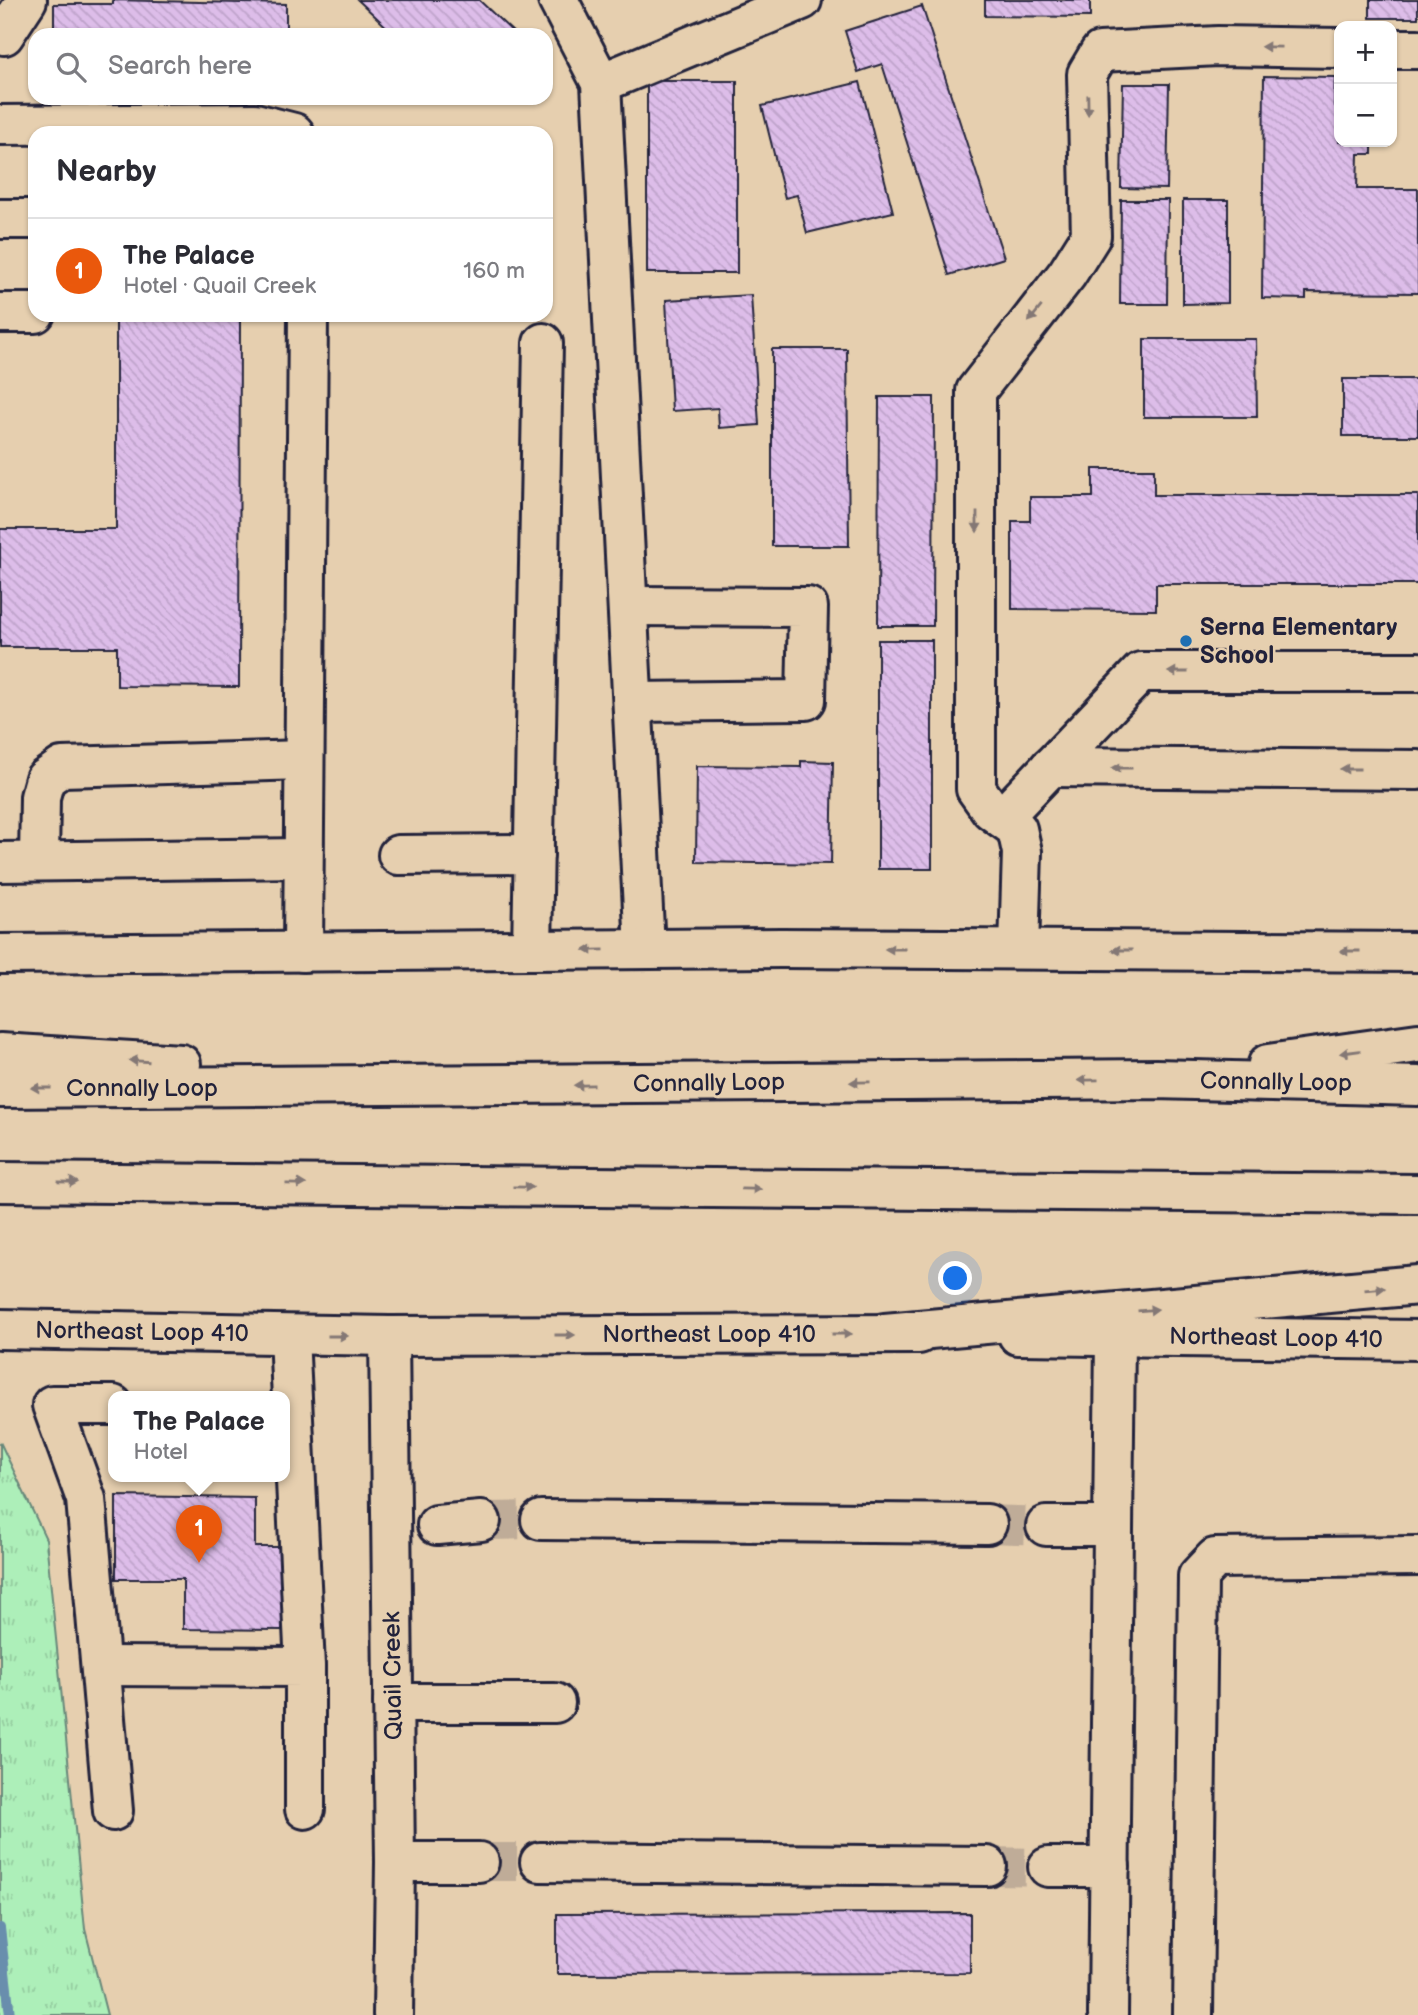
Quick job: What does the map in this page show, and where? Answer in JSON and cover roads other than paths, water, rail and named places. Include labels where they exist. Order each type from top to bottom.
[{"type":"main road","points":[[0,34],[5,35],[27,0]]},
{"type":"main road","points":[[558,0],[601,83],[645,949]]},
{"type":"main road","points":[[601,83],[802,0]]},
{"type":"main road","points":[[1020,949],[1022,852],[1017,829],[990,810],[976,789],[976,391],[1067,274],[1091,236],[1087,74],[1100,52],[1219,46],[1334,48]]},
{"type":"main road","points":[[1397,49],[1418,49]]},
{"type":"main road","points":[[0,125],[255,123],[267,126]]},
{"type":"main road","points":[[0,219],[28,219]]},
{"type":"main road","points":[[0,313],[28,313]]},
{"type":"main road","points":[[303,952],[308,322]]},
{"type":"main road","points":[[532,950],[543,343]]},
{"type":"main road","points":[[629,606],[808,607],[806,700],[633,702]]},
{"type":"main road","points":[[1002,818],[1141,672],[1418,673]]},
{"type":"main road","points":[[39,861],[40,797],[45,779],[62,768],[304,760]]},
{"type":"main road","points":[[1050,768],[1418,770]]},
{"type":"main road","points":[[398,855],[534,854]]},
{"type":"main road","points":[[0,862],[303,858]]},
{"type":"main road","points":[[0,954],[645,949],[1418,952]]},
{"type":"main road","points":[[1156,1079],[1418,1043]]},
{"type":"main road","points":[[0,1053],[526,1085]]},
{"type":"main road","name":"Connally Loop","points":[[0,1088],[1156,1079],[1418,1086]]},
{"type":"main road","points":[[0,1182],[1418,1194]]},
{"type":"main road","points":[[885,1334],[1418,1285]]},
{"type":"main road","name":"Northeast Loop 410","points":[[0,1329],[289,1336],[885,1334],[1418,1340]]},
{"type":"main road","points":[[287,1391],[289,1336]]},
{"type":"main road","name":"Quail Creek","points":[[389,1336],[395,1862],[393,2015]]},
{"type":"main road","points":[[1108,2015],[1115,1336]]},
{"type":"main road","points":[[52,1405],[108,1405]]},
{"type":"main road","points":[[52,1405],[108,1422]]},
{"type":"main road","points":[[52,1405],[86,1499],[113,1811]]},
{"type":"main road","points":[[290,1450],[305,1667],[305,1809]]},
{"type":"main road","points":[[541,1520],[987,1524]]},
{"type":"main road","points":[[437,1525],[481,1521]]},
{"type":"main road","points":[[1046,1526],[1113,1526]]},
{"type":"main road","points":[[1193,2015],[1198,1576],[1215,1558],[1418,1556]]},
{"type":"main road","points":[[100,1666],[305,1667]]},
{"type":"main road","points":[[393,1703],[555,1703]]},
{"type":"main road","points":[[395,1862],[479,1862]]},
{"type":"main road","points":[[540,1862],[987,1866]]},
{"type":"main road","points":[[1048,1867],[1110,1867]]},
{"type":"waterway","name":"Quail Creek","points":[[0,1928],[10,2015]]},
{"type":"tunnel","points":[[481,1521],[541,1520]]},
{"type":"tunnel","points":[[987,1524],[1046,1526]]},
{"type":"tunnel","points":[[479,1862],[540,1862]]},
{"type":"tunnel","points":[[987,1866],[1048,1867]]},
{"type":"place","name":"Serna Elementary School","points":[[1186,641]]},
{"type":"place","name":"The Palace","points":[[199,1563]]}]
